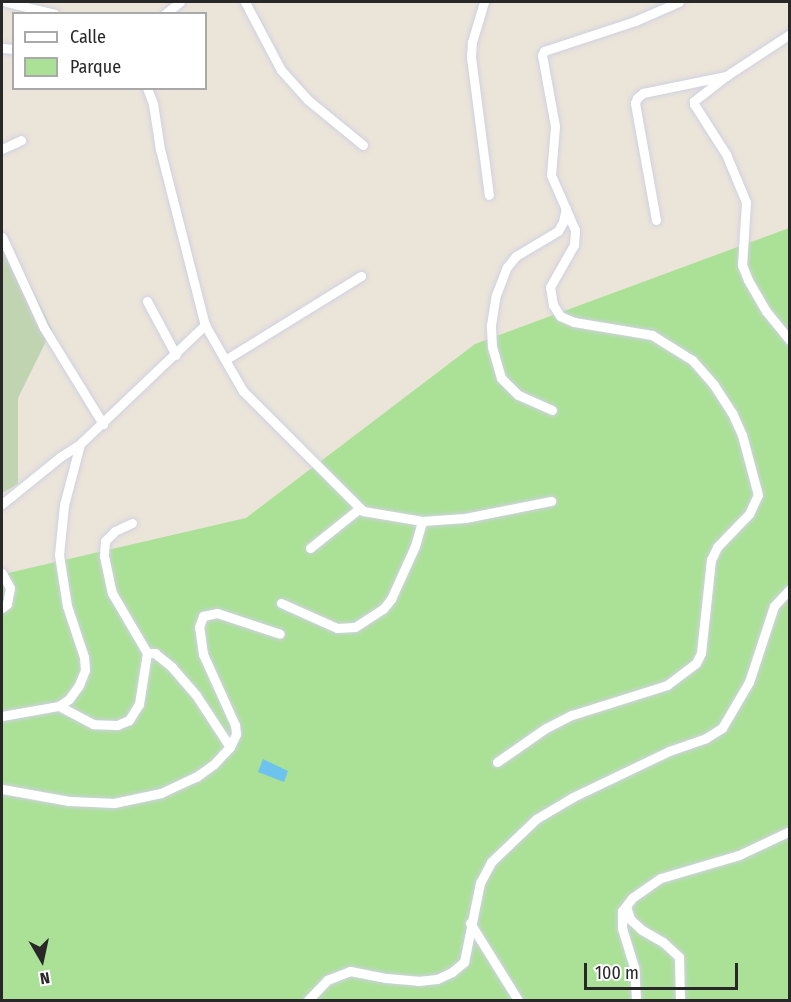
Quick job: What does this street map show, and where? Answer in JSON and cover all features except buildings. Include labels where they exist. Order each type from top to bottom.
[{"type":"street","points":[[6,2],[47,12]]},
{"type":"street","points":[[168,12],[180,2]]},
{"type":"street","points":[[245,2],[281,70],[308,100],[363,146]]},
{"type":"street","points":[[484,2],[472,42],[471,57],[489,195]]},
{"type":"street","points":[[497,762],[555,724],[572,716],[668,685],[696,663],[700,652],[711,560],[717,548],[749,514],[758,495],[742,435],[732,413],[714,385],[692,360],[652,335],[574,322],[560,316],[553,305],[550,287],[574,245],[575,230],[567,206],[551,175],[555,126],[542,55],[544,51],[635,21],[679,2]]},
{"type":"street","points":[[789,34],[726,75],[694,101],[695,108],[726,154],[746,202],[742,265],[766,310],[789,341]]},
{"type":"street","points":[[656,220],[635,103],[637,98],[643,93],[726,75]]},
{"type":"street","points":[[148,90],[153,104],[160,149],[205,325],[243,391],[360,508],[393,518],[422,521],[465,518],[551,501]]},
{"type":"street","points":[[2,149],[21,140]]},
{"type":"street","points":[[552,410],[518,395],[501,378],[492,347],[491,325],[496,295],[507,267],[516,256],[558,231],[567,206]]},
{"type":"street","points":[[2,237],[44,328],[103,424]]},
{"type":"street","points":[[225,360],[361,276]]},
{"type":"street","points":[[147,301],[176,355]]},
{"type":"street","points":[[2,504],[103,424],[205,325]]},
{"type":"street","points":[[2,716],[59,706],[69,699],[80,686],[85,670],[84,657],[67,606],[59,555],[64,505],[80,444]]},
{"type":"street","points":[[310,548],[360,508]]},
{"type":"street","points":[[281,603],[337,628],[355,627],[383,609],[391,599],[415,546],[422,521]]},
{"type":"street","points":[[59,706],[93,724],[117,725],[129,720],[139,704],[147,653],[112,593],[104,556],[105,541],[115,531],[132,523]]},
{"type":"street","points":[[2,573],[10,588],[7,604],[2,608]]},
{"type":"street","points":[[308,1000],[327,980],[350,971],[418,981],[437,979],[452,972],[464,962],[470,923],[480,883],[491,861],[536,819],[573,796],[669,751],[706,738],[722,728],[749,682],[774,606],[789,589]]},
{"type":"street","points":[[2,789],[69,801],[114,803],[161,793],[196,777],[230,747],[236,734],[235,725],[220,686],[203,654],[199,627],[203,616],[217,613],[280,634]]},
{"type":"street","points":[[147,653],[162,657],[172,668],[219,726],[230,747]]},
{"type":"street","points":[[636,1000],[634,967],[622,928],[622,911],[632,898],[661,878],[739,855],[789,831]]},
{"type":"street","points":[[626,906],[630,919],[642,930],[663,942],[679,957],[680,1000]]},
{"type":"street","points":[[470,923],[518,1000]]},
{"type":"green space","points":[[789,228],[789,1000],[2,1000],[2,588],[8,573],[246,518],[475,344]]},
{"type":"green space","points":[[2,229],[52,329],[18,398],[18,484],[2,493]]},
{"type":"water","points":[[263,759],[288,771],[284,782],[258,772]]}]
